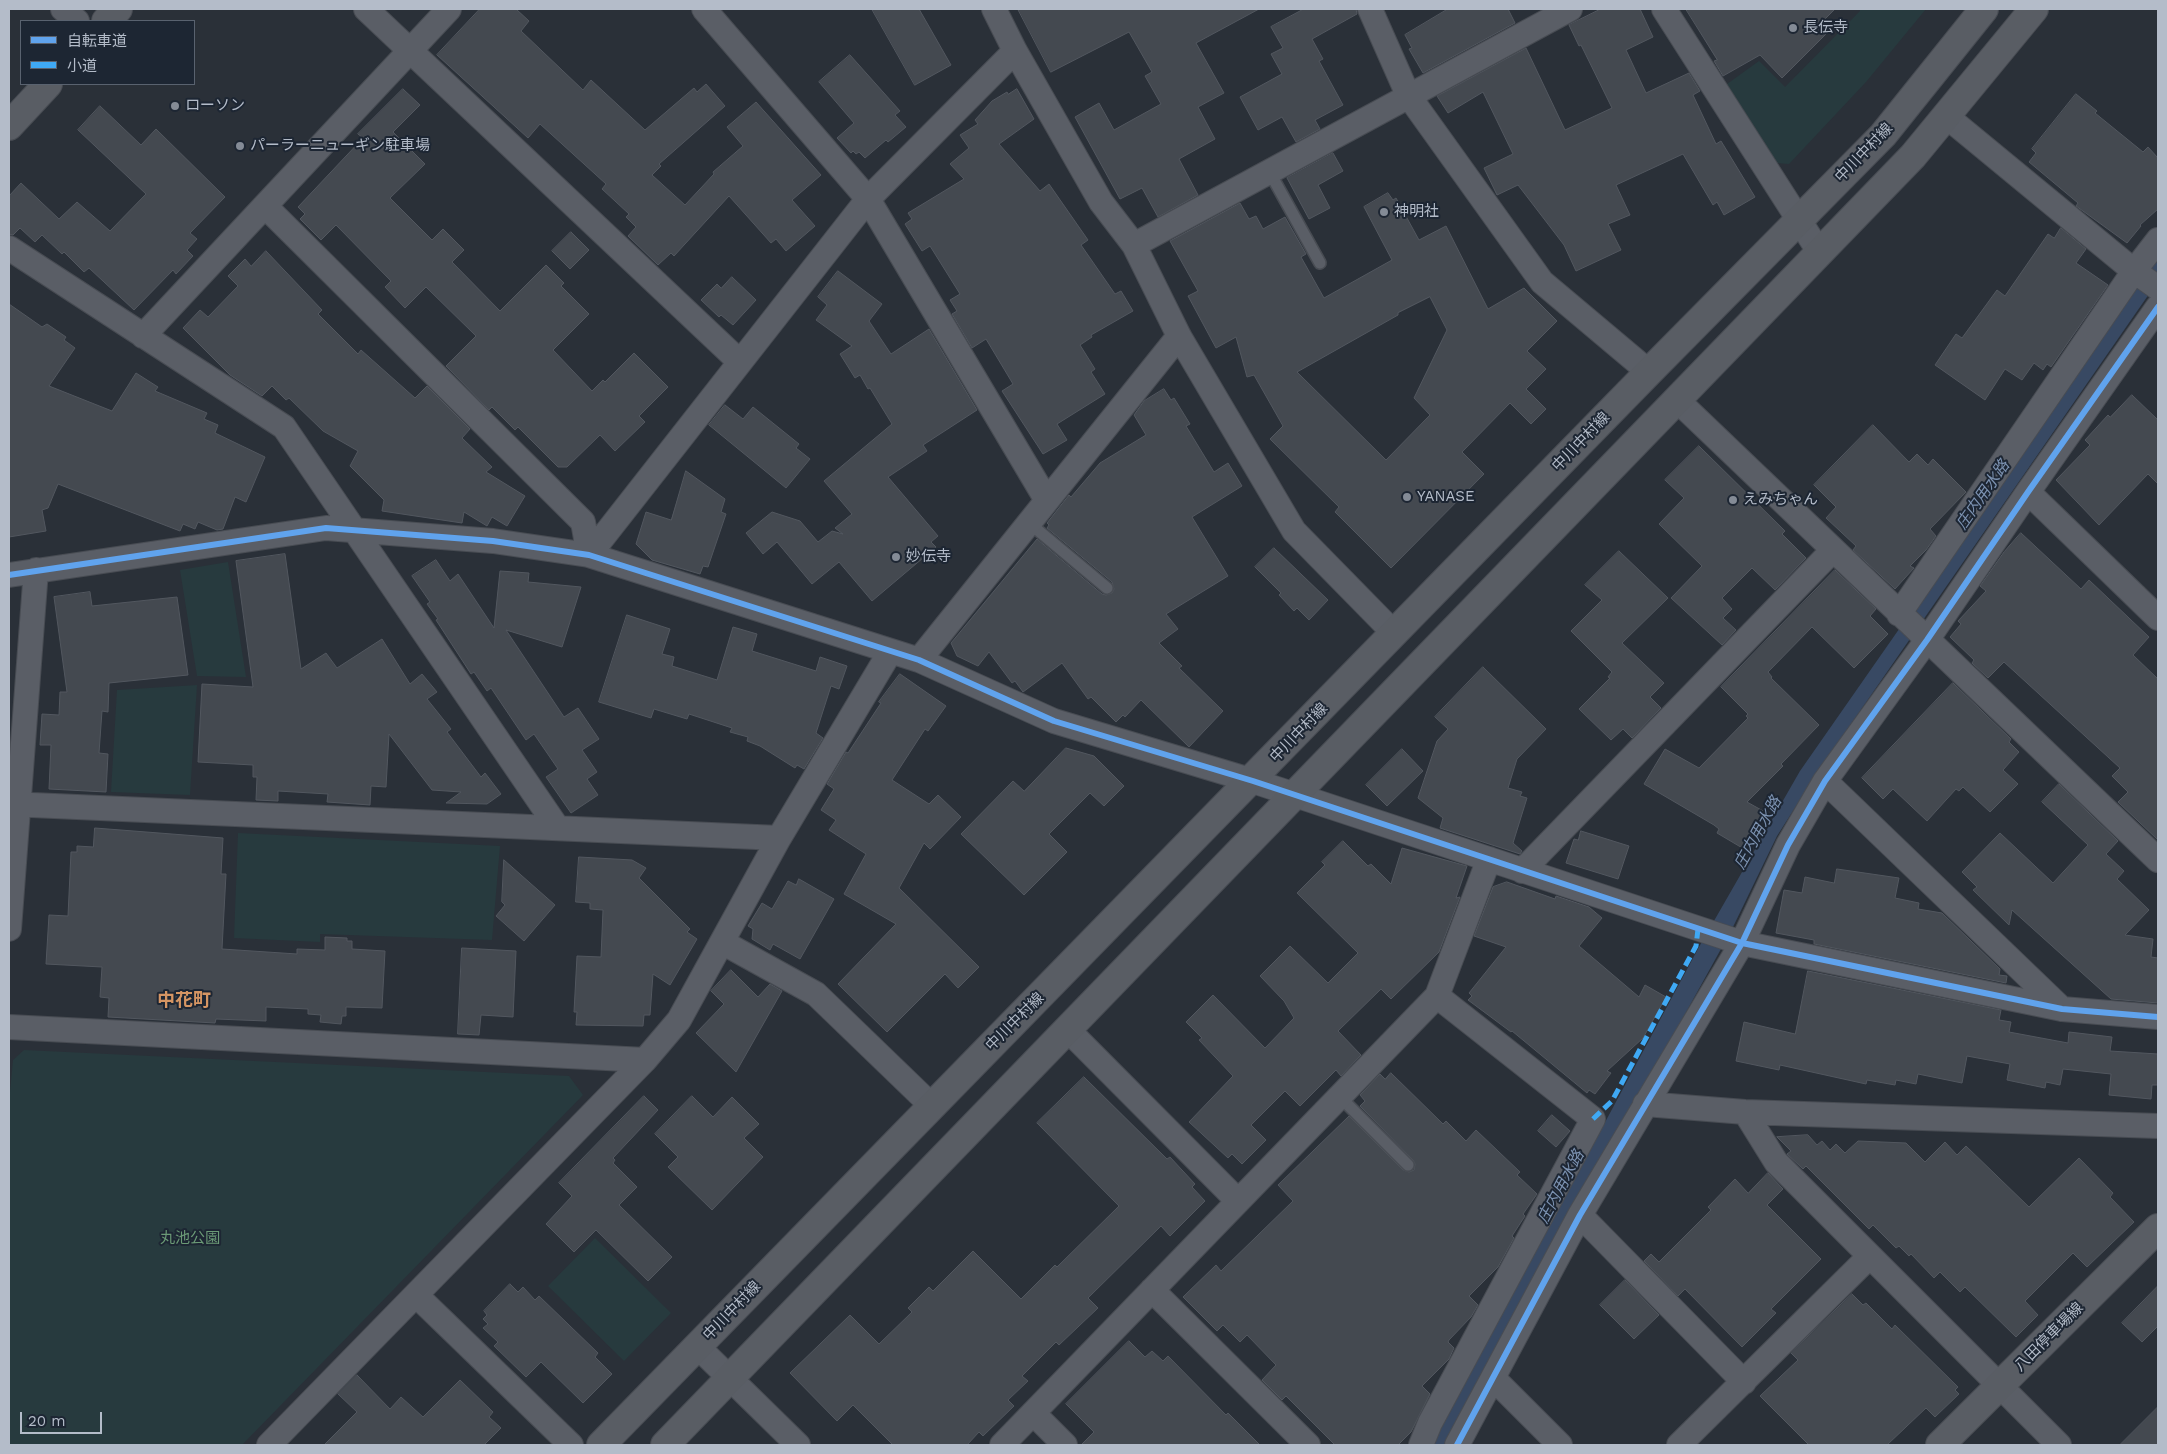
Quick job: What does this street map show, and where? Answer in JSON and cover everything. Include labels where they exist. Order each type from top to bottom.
[{"type":"main road","points":[[107,20],[118,9]]},
{"type":"main road","name":"中川中村線","points":[[601,1445],[1883,135],[1984,9]]},
{"type":"main road","points":[[665,1445],[1678,401],[1913,156],[2034,9]]},
{"type":"main road","points":[[9,126],[47,85]]},
{"type":"main road","name":"八田停車場線","points":[[1940,1445],[2158,1228]]},
{"type":"street","points":[[63,9],[76,20]]},
{"type":"street","points":[[366,9],[740,362]]},
{"type":"street","points":[[143,336],[448,9]]},
{"type":"street","points":[[704,9],[868,199],[1046,499]]},
{"type":"street","points":[[994,9],[1015,51],[1101,202],[1134,245],[1178,336],[1294,531],[1396,634]]},
{"type":"street","points":[[1370,9],[1408,95],[1542,282],[1649,372]]},
{"type":"street","points":[[1134,245],[1570,9]]},
{"type":"street","points":[[1664,9],[1820,253]]},
{"type":"street","points":[[589,555],[868,199],[1015,51]]},
{"type":"street","points":[[1946,116],[2145,279]]},
{"type":"street","points":[[265,206],[582,522],[589,555]]},
{"type":"street","points":[[1457,1445],[1580,1215],[1645,1104],[1912,626],[2145,279],[2158,240]]},
{"type":"street","points":[[9,248],[284,427],[557,827]]},
{"type":"street","points":[[1912,626],[2028,492],[2158,308]]},
{"type":"street","points":[[918,660],[1178,336]]},
{"type":"street","points":[[1678,401],[2158,860]]},
{"type":"street","points":[[2028,492],[2158,618]]},
{"type":"street","points":[[9,575],[326,528],[493,541],[589,555],[918,660],[1054,721],[1295,794],[1736,941],[2062,1009],[2158,1017]]},
{"type":"street","points":[[1522,870],[1833,550]]},
{"type":"street","points":[[9,929],[14,804],[36,570]]},
{"type":"street","points":[[269,1445],[645,1060],[679,1020],[779,838],[890,652]]},
{"type":"street","points":[[1825,781],[2062,1009]]},
{"type":"street","points":[[14,804],[779,838]]},
{"type":"street","points":[[1002,1445],[1437,996],[1489,860]]},
{"type":"street","points":[[722,942],[816,994],[932,1106]]},
{"type":"street","points":[[1421,1445],[1430,1423],[1593,1119],[1437,996]]},
{"type":"street","points":[[9,1027],[645,1060]]},
{"type":"street","points":[[1068,1030],[1238,1201]]},
{"type":"street","points":[[1645,1104],[1745,1112],[2158,1126]]},
{"type":"street","points":[[1745,1112],[1776,1162],[2059,1445]]},
{"type":"street","points":[[1580,1215],[1744,1382]]},
{"type":"street","points":[[1679,1445],[1870,1256]]},
{"type":"street","points":[[1152,1290],[1308,1445]]},
{"type":"street","points":[[416,1295],[571,1445]]},
{"type":"street","points":[[698,1347],[798,1445]]},
{"type":"street","points":[[1494,1378],[1560,1445]]},
{"type":"street","points":[[1033,1413],[1065,1445]]},
{"type":"lane","points":[[1269,171],[1320,263]]},
{"type":"lane","points":[[1028,522],[1107,588]]},
{"type":"lane","points":[[1340,1097],[1408,1165]]},
{"type":"green space","points":[[1860,9],[1926,9],[1866,82],[1789,164],[1777,163],[1727,84],[1759,61],[1785,87]]},
{"type":"green space","points":[[228,562],[246,677],[197,676],[180,570]]},
{"type":"green space","points":[[197,685],[190,795],[111,792],[117,690]]},
{"type":"green space","points":[[238,833],[500,846],[492,940],[320,934],[320,942],[234,938]]},
{"type":"green space","name":"丸池公園","points":[[24,1050],[569,1076],[583,1095],[242,1445],[9,1445],[9,1102],[13,1060]]},
{"type":"green space","points":[[595,1238],[671,1313],[624,1361],[548,1286]]},
{"type":"water","points":[[2158,258],[2158,281],[1817,773],[1777,836],[1732,929],[1447,1445],[1432,1445],[1699,947],[1800,771]]},
{"type":"building","points":[[480,9],[516,9],[529,21],[521,31],[583,90],[591,80],[645,130],[694,88],[697,92],[706,84],[725,106],[659,164],[661,166],[652,175],[685,205],[714,174],[713,172],[743,146],[727,127],[756,102],[821,175],[792,200],[815,226],[786,251],[776,239],[771,243],[729,196],[674,256],[671,253],[658,265],[628,236],[636,227],[626,217],[629,214],[602,189],[606,184],[540,124],[528,138],[437,55]]},
{"type":"building","points":[[872,9],[919,9],[951,65],[915,85]]},
{"type":"building","points":[[1018,9],[1259,9],[1196,43],[1224,93],[1198,107],[1215,139],[1179,159],[1198,195],[1158,217],[1142,188],[1120,199],[1075,117],[1099,103],[1114,130],[1161,104],[1145,76],[1152,72],[1129,32],[1051,72]]},
{"type":"building","points":[[1304,9],[1356,9],[1357,14],[1312,39],[1323,59],[1319,61],[1343,105],[1315,120],[1320,129],[1296,142],[1282,117],[1258,130],[1240,97],[1282,74],[1271,54],[1283,48],[1271,27]]},
{"type":"building","points":[[1448,9],[1508,9],[1515,23],[1423,73],[1409,49],[1412,48],[1405,35]]},
{"type":"building","points":[[1601,9],[1640,9],[1653,37],[1626,50],[1646,93],[1689,73],[1700,91],[1693,95],[1716,144],[1721,141],[1755,197],[1724,215],[1717,202],[1713,205],[1683,154],[1616,185],[1630,215],[1608,224],[1621,250],[1576,271],[1564,245],[1518,185],[1497,195],[1484,168],[1513,154],[1483,92],[1448,113],[1437,96],[1526,48],[1565,130],[1612,108],[1569,25]]},
{"type":"building","points":[[1686,9],[1835,9],[1824,20],[1832,28],[1782,78],[1760,55],[1723,76],[1714,61],[1717,60]]},
{"type":"building","points":[[850,55],[900,111],[895,115],[906,127],[888,142],[886,140],[865,158],[859,152],[856,154],[853,151],[851,153],[837,138],[854,123],[819,82]]},
{"type":"building","points":[[403,89],[420,105],[393,132],[425,164],[390,198],[432,240],[443,229],[464,250],[452,262],[500,311],[546,265],[564,283],[561,286],[589,314],[553,350],[592,391],[603,380],[605,382],[634,353],[668,387],[639,416],[645,422],[615,451],[600,435],[567,467],[558,467],[518,427],[515,430],[492,407],[489,410],[446,366],[476,336],[426,287],[405,308],[385,287],[391,281],[336,225],[321,240],[300,219],[305,214],[298,207],[363,138],[358,134]]},
{"type":"building","points":[[1017,89],[1034,119],[999,144],[1040,191],[1049,184],[1088,240],[1081,245],[1115,294],[1121,291],[1133,311],[1091,335],[1092,337],[1080,345],[1095,369],[1091,372],[1105,394],[1057,424],[1067,440],[1043,454],[1002,391],[1013,384],[986,339],[972,348],[952,314],[957,311],[950,300],[960,294],[930,246],[922,251],[905,224],[912,219],[908,213],[964,179],[950,164],[969,148],[960,135],[978,124],[975,120],[992,101],[1007,92],[1008,94]]},
{"type":"building","points":[[2076,94],[2097,111],[2095,113],[2143,152],[2148,147],[2158,158],[2158,209],[2140,225],[2127,243],[2076,206],[2078,203],[2029,162],[2036,153],[2032,149]]},
{"type":"building","points":[[100,106],[141,145],[156,129],[225,197],[190,233],[197,239],[187,250],[193,256],[176,274],[173,270],[134,310],[89,268],[84,272],[64,252],[62,254],[42,235],[35,242],[20,228],[13,235],[9,234],[9,196],[21,183],[59,219],[77,202],[110,231],[146,194],[78,130]]},
{"type":"building","points":[[1333,153],[1343,171],[1318,185],[1330,208],[1309,219],[1287,178]]},
{"type":"building","points":[[1388,193],[1393,200],[1396,198],[1419,240],[1446,226],[1488,309],[1524,288],[1557,321],[1527,351],[1546,369],[1526,389],[1546,409],[1531,424],[1510,403],[1462,452],[1484,474],[1391,568],[1335,512],[1339,507],[1270,439],[1283,426],[1254,375],[1247,377],[1236,337],[1216,348],[1188,296],[1198,291],[1170,241],[1240,203],[1249,219],[1256,216],[1263,229],[1285,217],[1306,254],[1301,257],[1324,298],[1392,260],[1364,207]],"holes":[[[1430,297],[1447,330],[1414,398],[1430,415],[1386,460],[1297,372],[1398,315],[1398,313]]]},
{"type":"building","points":[[2061,228],[2086,249],[2076,263],[2108,285],[2051,367],[2047,364],[2043,370],[2034,363],[2022,380],[2005,369],[1985,400],[1935,365],[1956,334],[1962,338],[1997,290],[2005,296],[2048,234],[2054,238]]},
{"type":"building","points":[[571,232],[589,250],[570,269],[552,251]]},
{"type":"building","points":[[266,251],[322,310],[318,314],[358,354],[361,350],[415,398],[427,386],[470,429],[462,438],[492,467],[486,472],[525,496],[507,526],[492,517],[487,526],[464,512],[462,523],[382,511],[384,500],[350,466],[358,451],[323,431],[289,398],[286,400],[272,386],[262,396],[230,375],[183,328],[200,310],[208,317],[238,286],[228,276],[245,259],[251,266]]},
{"type":"building","points":[[838,271],[882,304],[869,321],[891,354],[929,329],[977,410],[923,445],[927,451],[888,477],[938,536],[931,542],[936,547],[872,601],[839,562],[812,584],[777,542],[763,554],[746,533],[772,512],[800,521],[818,542],[832,531],[843,534],[835,528],[852,514],[824,481],[892,424],[870,388],[868,389],[860,375],[855,378],[840,354],[852,346],[816,320],[827,305],[818,297]]},
{"type":"building","points":[[732,277],[756,300],[733,325],[721,315],[719,317],[701,300],[717,284],[721,288]]},
{"type":"building","points":[[9,304],[42,327],[47,324],[66,337],[64,340],[75,348],[49,386],[112,411],[136,373],[158,387],[155,391],[207,413],[204,419],[218,425],[215,433],[265,457],[246,502],[235,497],[223,529],[217,530],[198,522],[195,529],[183,524],[180,531],[58,484],[48,508],[42,510],[46,531],[9,537]]},
{"type":"building","points":[[1164,389],[1171,400],[1174,398],[1190,424],[1186,426],[1214,472],[1228,463],[1242,486],[1192,517],[1228,576],[1166,614],[1178,629],[1159,643],[1182,666],[1179,668],[1223,711],[1189,747],[1141,700],[1125,717],[1123,715],[1116,722],[1091,697],[1088,699],[1062,663],[1023,692],[1015,681],[1012,683],[989,652],[978,666],[957,656],[951,643],[1037,539],[1102,594],[1112,593],[1114,589],[1112,582],[1047,528],[1049,525],[1047,523],[1069,495],[1071,497],[1100,463],[1146,435],[1134,415],[1144,401]]},
{"type":"building","points":[[2132,395],[2158,420],[2158,484],[2148,474],[2099,525],[2056,480],[2090,445],[2085,440],[2108,415],[2110,417]]},
{"type":"building","points":[[725,405],[743,419],[753,407],[799,444],[796,448],[810,459],[786,488],[709,425]]},
{"type":"building","points":[[1873,425],[1909,462],[1917,454],[1928,465],[1933,459],[1966,492],[1930,529],[1936,536],[1926,550],[1910,566],[1914,568],[1895,589],[1853,550],[1856,546],[1826,518],[1836,507],[1814,485]]},
{"type":"building","points":[[1699,446],[1785,531],[1782,534],[1806,558],[1775,590],[1752,568],[1722,598],[1732,609],[1723,618],[1736,630],[1722,645],[1671,598],[1702,566],[1659,524],[1684,498],[1665,480]]},
{"type":"building","points":[[686,471],[725,499],[721,512],[726,514],[708,567],[703,566],[700,574],[652,560],[636,544],[646,512],[671,520]]},
{"type":"building","points":[[2021,533],[2081,589],[2089,580],[2149,637],[2133,655],[2158,679],[2158,840],[2118,802],[2128,792],[2112,776],[2120,768],[2004,662],[1988,678],[1972,663],[1974,660],[1950,637],[1961,624],[1958,621],[1986,591],[1980,586],[2004,552]]},
{"type":"building","points":[[1274,548],[1328,600],[1309,620],[1297,608],[1294,611],[1279,595],[1281,593],[1255,567]]},
{"type":"building","points":[[1619,551],[1668,598],[1622,643],[1664,683],[1650,697],[1661,708],[1632,738],[1623,729],[1611,740],[1579,709],[1610,678],[1608,677],[1612,672],[1571,631],[1602,600],[1585,585]]},
{"type":"building","points":[[285,554],[301,669],[326,653],[337,668],[382,639],[410,684],[422,674],[437,692],[427,699],[451,729],[447,732],[481,777],[485,773],[501,794],[487,804],[446,803],[461,792],[432,790],[389,734],[386,787],[371,786],[370,805],[327,802],[328,794],[278,791],[278,801],[256,800],[257,777],[253,777],[253,765],[198,762],[202,684],[253,687],[236,561]]},
{"type":"building","points":[[436,560],[450,581],[458,574],[494,628],[500,571],[529,573],[528,582],[581,587],[562,647],[506,630],[564,717],[578,708],[599,739],[582,750],[597,772],[587,779],[598,795],[571,813],[546,777],[558,769],[534,734],[526,740],[491,688],[487,691],[474,672],[471,674],[436,620],[438,619],[427,604],[430,602],[412,576]]},
{"type":"building","points":[[1835,570],[1876,609],[1870,616],[1888,634],[1854,668],[1812,627],[1768,672],[1771,678],[1819,725],[1781,764],[1783,766],[1747,802],[1765,812],[1744,849],[1717,833],[1719,829],[1714,825],[1644,784],[1665,749],[1699,768],[1748,718],[1746,716],[1748,714],[1721,687]]},
{"type":"building","points":[[90,592],[92,606],[177,597],[188,675],[109,683],[108,712],[102,711],[99,753],[108,754],[106,792],[49,789],[51,745],[40,745],[42,714],[59,715],[60,692],[67,692],[54,597]]},
{"type":"building","points":[[627,615],[670,629],[662,654],[674,657],[672,666],[717,680],[733,627],[757,634],[752,651],[816,671],[820,657],[847,666],[839,689],[831,686],[816,733],[823,738],[804,769],[797,765],[795,768],[760,746],[747,741],[748,737],[730,732],[732,728],[689,714],[687,719],[654,709],[651,718],[599,702]]},
{"type":"building","points":[[1483,667],[1546,729],[1517,759],[1508,788],[1522,792],[1520,796],[1527,798],[1513,843],[1522,851],[1520,854],[1440,828],[1443,818],[1418,798],[1437,741],[1448,729],[1435,717]]},
{"type":"building","points":[[900,674],[946,706],[928,731],[925,729],[892,780],[929,804],[938,795],[961,817],[930,849],[924,843],[899,888],[979,967],[958,988],[945,974],[887,1032],[838,984],[896,924],[844,894],[866,854],[829,830],[836,820],[821,810],[834,789],[827,784],[846,752],[848,753],[881,703],[879,702]]},
{"type":"building","points":[[1953,683],[2011,739],[2009,742],[2019,752],[2003,770],[2018,784],[1990,812],[1963,787],[1959,791],[1956,789],[1927,821],[1893,789],[1883,799],[1862,778]]},
{"type":"building","points":[[1066,748],[1094,756],[1124,786],[1104,806],[1090,793],[1049,834],[1067,852],[1024,895],[961,834],[1013,781],[1024,791]]},
{"type":"building","points":[[1402,749],[1423,771],[1387,806],[1366,785]]},
{"type":"building","points":[[2059,784],[2118,841],[2106,854],[2124,871],[2117,879],[2149,910],[2125,935],[2153,939],[2151,957],[2158,958],[2158,1003],[2111,999],[2012,910],[2009,925],[1973,890],[1977,887],[1962,872],[2000,833],[2053,883],[2088,845],[2042,802]]},
{"type":"building","points":[[95,828],[223,838],[221,874],[226,874],[222,949],[297,954],[297,949],[325,950],[325,937],[347,938],[347,941],[352,941],[352,949],[385,951],[382,1008],[346,1007],[346,1016],[342,1016],[341,1024],[320,1022],[321,1015],[308,1014],[308,1009],[266,1007],[266,1021],[216,1019],[215,1023],[108,1017],[109,998],[100,997],[102,967],[46,964],[49,915],[68,916],[71,852],[77,852],[77,846],[93,847]]},
{"type":"building","points":[[1581,831],[1629,846],[1618,879],[1566,863],[1574,839],[1578,840]]},
{"type":"building","points":[[1343,841],[1368,866],[1371,864],[1391,884],[1402,848],[1467,866],[1456,898],[1460,897],[1439,952],[1391,999],[1381,989],[1338,1031],[1361,1055],[1341,1076],[1336,1070],[1300,1106],[1285,1091],[1251,1125],[1266,1140],[1242,1164],[1232,1154],[1228,1158],[1189,1122],[1233,1076],[1199,1040],[1202,1038],[1186,1022],[1213,995],[1265,1048],[1294,1018],[1284,1001],[1260,976],[1290,946],[1328,983],[1358,953],[1297,893],[1325,865],[1322,862]]},
{"type":"building","points":[[579,857],[632,860],[646,868],[639,878],[690,929],[687,932],[697,939],[670,985],[653,974],[650,1015],[644,1015],[643,1026],[576,1025],[577,1012],[574,1012],[577,956],[601,957],[603,910],[590,909],[590,903],[576,902]]},
{"type":"building","points":[[504,860],[555,905],[524,941],[496,916],[505,905],[502,902]]},
{"type":"building","points":[[1837,869],[1899,878],[1895,898],[1919,903],[1918,909],[1942,913],[2000,969],[1999,975],[2007,976],[2006,983],[1814,944],[1814,940],[1776,933],[1784,890],[1802,893],[1805,877],[1834,883]]},
{"type":"building","points":[[799,879],[834,899],[800,959],[773,944],[770,950],[752,939],[753,929],[748,926],[762,903],[772,909],[788,881],[796,885]]},
{"type":"building","points":[[1507,882],[1555,899],[1556,896],[1589,907],[1602,918],[1579,946],[1639,997],[1645,985],[1666,997],[1643,1038],[1607,1071],[1611,1073],[1595,1094],[1589,1090],[1587,1093],[1512,1031],[1468,1000],[1472,996],[1469,993],[1506,947],[1474,936],[1493,887]]},
{"type":"building","points":[[462,948],[516,951],[513,1017],[481,1015],[479,1035],[458,1034]]},
{"type":"building","points":[[731,970],[758,997],[770,984],[782,991],[736,1072],[696,1033],[724,1004],[711,991]]},
{"type":"building","points":[[1808,971],[2001,1010],[1999,1020],[2011,1022],[2009,1032],[2068,1043],[2069,1032],[2112,1037],[2110,1051],[2158,1054],[2158,1085],[2152,1085],[2151,1099],[2109,1095],[2111,1074],[2063,1069],[2060,1085],[2046,1082],[2045,1088],[2007,1080],[2010,1064],[1967,1056],[1962,1083],[1918,1074],[1916,1084],[1896,1080],[1895,1085],[1867,1080],[1866,1084],[1780,1065],[1779,1070],[1736,1061],[1744,1022],[1795,1034]]},
{"type":"building","points":[[1391,1073],[1443,1124],[1446,1121],[1466,1141],[1476,1130],[1520,1172],[1517,1175],[1537,1194],[1523,1214],[1525,1216],[1512,1236],[1514,1238],[1498,1267],[1469,1296],[1478,1305],[1471,1317],[1449,1340],[1448,1342],[1454,1348],[1449,1359],[1422,1386],[1430,1394],[1411,1432],[1398,1445],[1335,1445],[1286,1396],[1282,1400],[1262,1380],[1276,1365],[1247,1335],[1240,1342],[1223,1325],[1217,1331],[1183,1297],[1216,1265],[1221,1271],[1293,1201],[1278,1185],[1349,1116],[1403,1170],[1409,1172],[1414,1170],[1415,1164],[1413,1160],[1360,1106],[1365,1101],[1360,1095],[1380,1074],[1385,1079]]},
{"type":"building","points":[[1084,1077],[1167,1159],[1170,1157],[1195,1184],[1192,1187],[1205,1201],[1170,1236],[1161,1226],[1088,1298],[1098,1308],[1059,1345],[1056,1342],[1022,1376],[1028,1381],[1008,1400],[1014,1406],[983,1436],[979,1432],[967,1445],[893,1445],[853,1405],[837,1421],[790,1373],[850,1315],[879,1344],[912,1312],[908,1308],[929,1287],[933,1291],[973,1251],[1021,1299],[1055,1265],[1057,1267],[1119,1206],[1037,1123]]},
{"type":"building","points":[[644,1096],[658,1110],[613,1158],[615,1160],[613,1163],[637,1187],[619,1205],[672,1257],[648,1281],[596,1230],[574,1252],[546,1224],[572,1196],[559,1183]]},
{"type":"building","points":[[692,1096],[713,1117],[732,1097],[759,1124],[744,1138],[763,1157],[712,1210],[668,1167],[678,1157],[655,1134]]},
{"type":"building","points":[[1552,1115],[1570,1131],[1556,1147],[1538,1131]]},
{"type":"building","points":[[1808,1135],[1817,1145],[1822,1141],[1830,1150],[1836,1144],[1845,1153],[1858,1141],[1906,1143],[1925,1162],[1945,1142],[1957,1155],[1966,1146],[2029,1207],[2079,1158],[2113,1193],[2110,1197],[2134,1222],[2087,1267],[2073,1253],[2025,1301],[2038,1315],[2016,1337],[1965,1287],[1960,1292],[1940,1272],[1934,1278],[1911,1254],[1909,1256],[1899,1246],[1896,1248],[1873,1225],[1869,1229],[1806,1166],[1803,1169],[1787,1154],[1791,1151],[1777,1137]]},
{"type":"building","points":[[1768,1173],[1783,1189],[1767,1205],[1821,1259],[1771,1309],[1776,1313],[1742,1347],[1685,1289],[1678,1296],[1644,1261],[1651,1254],[1659,1262],[1711,1210],[1708,1207],[1735,1179],[1748,1193]]},
{"type":"building","points":[[1625,1280],[1659,1315],[1634,1339],[1600,1305]]},
{"type":"building","points":[[510,1284],[518,1292],[523,1287],[535,1300],[539,1296],[598,1353],[595,1357],[612,1374],[583,1403],[541,1362],[526,1377],[494,1346],[498,1342],[483,1328],[488,1324],[483,1319],[487,1315],[484,1311]]},
{"type":"building","points":[[2158,1286],[2158,1326],[2142,1342],[2122,1323]]},
{"type":"building","points":[[1852,1294],[1863,1305],[1866,1303],[1892,1329],[1895,1325],[1958,1387],[1955,1390],[1959,1394],[1935,1417],[1926,1408],[1887,1445],[1809,1445],[1760,1396],[1798,1360],[1791,1353]]},
{"type":"building","points":[[1129,1341],[1145,1357],[1152,1351],[1163,1361],[1168,1356],[1226,1415],[1228,1413],[1260,1445],[1081,1445],[1094,1432],[1066,1404]]},
{"type":"building","points":[[357,1375],[390,1409],[401,1397],[423,1417],[460,1380],[493,1412],[489,1417],[501,1428],[484,1445],[324,1445],[357,1412],[338,1394]]},
{"type":"building","points":[[2158,1407],[2158,1445],[2120,1445]]},
{"type":"marked path","points":[[1593,1119],[1612,1101],[1696,946],[1698,929]]},
{"type":"cycle path","points":[[1457,1445],[1580,1215],[1742,943],[1788,845],[1825,781],[1927,640],[2158,307]]},
{"type":"cycle path","points":[[9,575],[326,528],[493,541],[589,555],[919,660],[1054,721],[1253,781],[1742,943],[2062,1009],[2158,1017]]},
{"type":"place","name":"長伝寺","points":[[1793,28]]},
{"type":"place","name":"ローソン","points":[[175,106]]},
{"type":"place","name":"パーラーニューギン駐車場","points":[[240,146]]},
{"type":"place","name":"神明社","points":[[1384,212]]},
{"type":"place","name":"YANASE","points":[[1407,497]]},
{"type":"place","name":"えみちゃん","points":[[1733,500]]},
{"type":"place","name":"妙伝寺","points":[[896,557]]},
{"type":"district","name":"中花町","points":[[184,1001]]},
{"type":"water label","name":"庄内用水路","points":[[1983,495]]},
{"type":"water label","name":"庄内用水路","points":[[1758,833]]},
{"type":"water label","name":"庄内用水路","points":[[1561,1187]]}]
